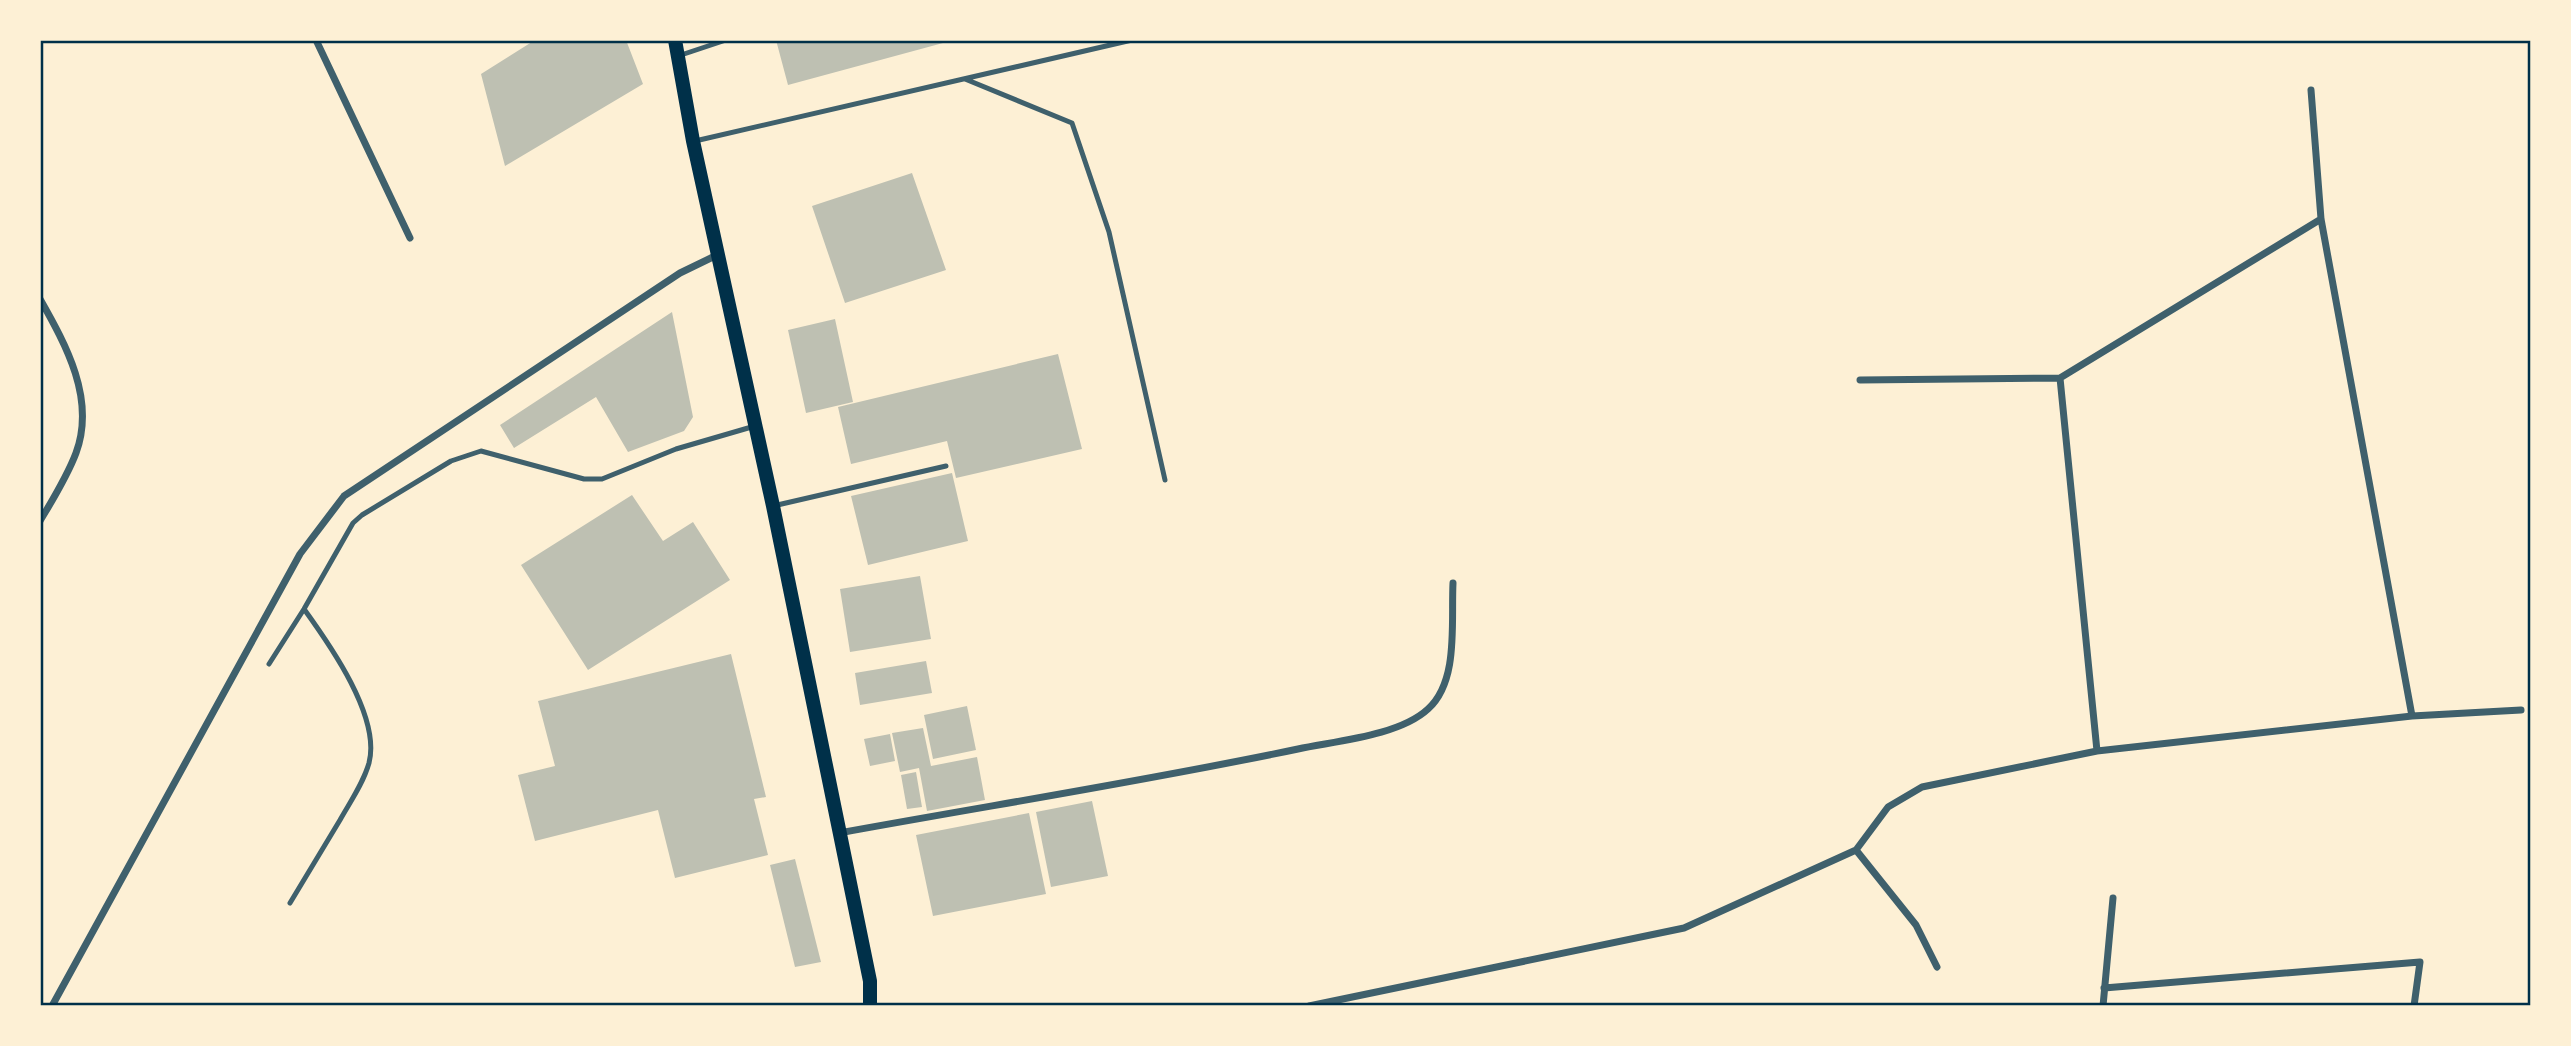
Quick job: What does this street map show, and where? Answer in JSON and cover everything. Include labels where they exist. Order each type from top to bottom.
[{"type":"main road","points":[[675,40],[693,141],[773,506],[870,981],[870,1006]]},
{"type":"street","points":[[316,40],[410,238]]},
{"type":"street","points":[[2311,90],[2321,219],[2413,716]]},
{"type":"street","points":[[1860,380],[2060,378],[2321,219]]},
{"type":"street","points":[[55,1004],[300,554],[344,496],[680,273],[717,255]]},
{"type":"street","points":[[40,299],[67,348],[79,385],[81,427],[76,451],[40,521]]},
{"type":"street","points":[[2060,378],[2097,751]]},
{"type":"street","points":[[838,833],[1244,760],[1371,734],[1408,723],[1427,710],[1441,694],[1449,672],[1453,583]]},
{"type":"street","points":[[1309,1006],[1684,928],[1856,850],[1888,807],[1922,787],[2097,751],[2413,716],[2521,710]]},
{"type":"street","points":[[1856,850],[1916,925],[1937,967]]},
{"type":"street","points":[[2103,1006],[2113,898]]},
{"type":"street","points":[[2104,988],[2420,962],[2414,1006]]},
{"type":"lane","points":[[678,56],[726,40]]},
{"type":"lane","points":[[693,141],[1132,40]]},
{"type":"lane","points":[[965,79],[1072,122],[1109,232],[1165,480]]},
{"type":"lane","points":[[269,664],[353,523],[451,461],[481,451],[584,479],[602,479],[676,449],[755,426]]},
{"type":"lane","points":[[773,506],[946,466]]},
{"type":"lane","points":[[290,903],[359,787],[370,761],[369,733],[356,693],[328,642],[304,609]]},
{"type":"building","points":[[535,40],[626,40],[643,84],[505,166],[481,74]]},
{"type":"building","points":[[776,40],[942,40],[943,43],[788,85]]},
{"type":"building","points":[[912,173],[946,270],[845,303],[812,206]]},
{"type":"building","points":[[672,312],[693,417],[684,431],[628,452],[596,397],[514,448],[500,425]]},
{"type":"building","points":[[835,319],[853,402],[806,413],[788,330]]},
{"type":"building","points":[[1058,354],[1082,449],[956,478],[947,441],[851,464],[838,407]]},
{"type":"building","points":[[952,473],[968,541],[868,565],[851,496]]},
{"type":"building","points":[[632,495],[663,541],[693,522],[730,580],[588,670],[521,565]]},
{"type":"building","points":[[920,576],[931,639],[850,652],[840,589]]},
{"type":"building","points":[[731,654],[766,797],[754,799],[768,855],[675,878],[658,810],[535,841],[518,775],[555,766],[538,701]]},
{"type":"building","points":[[926,661],[932,693],[860,705],[855,673]]},
{"type":"building","points":[[967,706],[976,750],[933,759],[924,715]]},
{"type":"building","points":[[923,728],[931,766],[977,757],[985,800],[927,811],[919,768],[900,772],[892,733]]},
{"type":"building","points":[[890,734],[895,761],[870,766],[864,739]]},
{"type":"building","points":[[916,772],[922,807],[907,809],[901,775]]},
{"type":"building","points":[[1092,801],[1108,876],[1051,887],[1036,812]]},
{"type":"building","points":[[1029,813],[1046,894],[933,916],[916,835]]},
{"type":"building","points":[[795,859],[821,962],[795,967],[770,865]]}]
